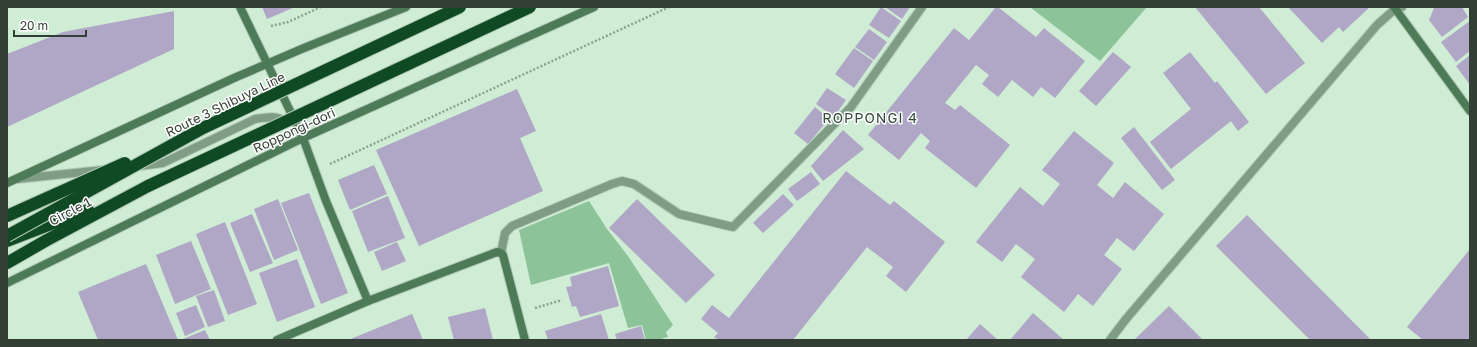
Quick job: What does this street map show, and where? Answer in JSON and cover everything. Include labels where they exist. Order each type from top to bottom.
[{"type":"highway","name":"Route 3 Shibuya Line","points":[[7,236],[203,128],[460,7]]},
{"type":"highway","points":[[7,241],[148,186],[530,7]]},
{"type":"highway","points":[[7,216],[203,128]]},
{"type":"highway","name":"Circle 1","points":[[7,264],[47,240],[148,186]]},
{"type":"main road","points":[[240,7],[303,138],[326,201],[368,301]]},
{"type":"main road","points":[[10,181],[268,64],[406,7]]},
{"type":"main road","name":"Roppongi-dori","points":[[7,283],[303,138],[594,7]]},
{"type":"main road","points":[[1397,8],[1470,111]]},
{"type":"main road","points":[[277,340],[368,301],[497,252],[503,255],[524,340]]},
{"type":"street","points":[[501,253],[505,233],[512,226],[622,181],[634,184],[679,214],[733,227],[851,107],[922,7]]},
{"type":"street","points":[[1110,340],[1126,319],[1372,31],[1397,8]]},
{"type":"street","points":[[10,181],[163,163],[255,119],[271,116],[283,119],[294,126],[303,138]]},
{"type":"path","points":[[271,26],[288,22],[322,7]]},
{"type":"path","points":[[330,164],[669,7]]},
{"type":"path","points":[[535,308],[562,300]]},
{"type":"green space","points":[[1030,7],[1147,7],[1100,61]]},
{"type":"green space","points":[[589,201],[607,229],[628,256],[673,325],[666,332],[668,337],[657,340],[646,340],[642,325],[628,328],[609,263],[531,285],[519,230]]},
{"type":"building","points":[[262,7],[295,7],[267,19]]},
{"type":"building","points":[[881,7],[901,21],[889,38],[869,25]]},
{"type":"building","points":[[885,7],[910,7],[902,19]]},
{"type":"building","points":[[996,7],[1036,37],[1044,28],[1085,61],[1055,98],[1041,87],[1033,97],[1012,80],[998,97],[982,84],[989,75],[976,65],[945,103],[955,110],[960,105],[1010,145],[976,188],[925,148],[930,141],[921,133],[899,160],[868,135],[954,28],[969,40]]},
{"type":"building","points":[[1195,7],[1259,7],[1305,63],[1266,94]]},
{"type":"building","points":[[1288,7],[1370,7],[1343,32],[1339,27],[1322,43]]},
{"type":"building","points":[[1462,7],[1468,17],[1442,37],[1429,20],[1434,8]]},
{"type":"building","points":[[174,11],[174,49],[7,127],[7,54],[63,32]]},
{"type":"building","points":[[1470,21],[1470,51],[1456,62],[1441,42]]},
{"type":"building","points":[[869,29],[887,42],[874,60],[855,47]]},
{"type":"building","points":[[854,48],[873,61],[854,88],[835,74]]},
{"type":"building","points":[[1113,52],[1131,67],[1096,106],[1079,91]]},
{"type":"building","points":[[1190,52],[1215,83],[1217,81],[1249,122],[1238,131],[1231,121],[1171,169],[1150,142],[1191,109],[1163,73]]},
{"type":"building","points":[[1470,55],[1470,85],[1456,66]]},
{"type":"building","points":[[827,88],[846,100],[834,117],[816,104]]},
{"type":"building","points":[[517,89],[536,131],[520,138],[543,191],[419,246],[376,150]]},
{"type":"building","points":[[815,107],[829,119],[808,144],[794,133]]},
{"type":"building","points":[[1134,127],[1175,180],[1162,190],[1121,138]]},
{"type":"building","points":[[843,130],[864,149],[823,181],[811,166]]},
{"type":"building","points":[[1074,131],[1114,163],[1097,185],[1113,198],[1125,182],[1164,214],[1134,251],[1117,238],[1104,255],[1122,269],[1093,306],[1078,294],[1064,312],[1021,277],[1035,259],[1016,244],[1002,262],[976,242],[1020,187],[1043,206],[1060,184],[1042,170]]},
{"type":"building","points":[[374,165],[387,194],[350,210],[338,180]]},
{"type":"building","points":[[846,171],[890,205],[894,201],[945,242],[906,292],[886,276],[893,267],[867,247],[793,340],[719,340],[714,337],[718,333],[701,319],[712,305],[729,318]]},
{"type":"building","points":[[811,172],[820,184],[797,201],[788,189]]},
{"type":"building","points":[[309,193],[348,293],[321,304],[281,203]]},
{"type":"building","points":[[783,194],[794,205],[763,233],[753,223]]},
{"type":"building","points":[[388,196],[405,238],[368,252],[352,211]]},
{"type":"building","points":[[278,199],[298,250],[274,260],[254,209]]},
{"type":"building","points":[[637,199],[715,275],[686,303],[609,228]]},
{"type":"building","points":[[252,214],[273,263],[250,272],[230,223]]},
{"type":"building","points":[[1247,215],[1371,340],[1310,340],[1216,246]]},
{"type":"building","points":[[225,222],[257,304],[228,315],[196,234]]},
{"type":"building","points":[[191,241],[211,289],[175,304],[156,255]]},
{"type":"building","points":[[397,242],[406,261],[382,271],[374,252]]},
{"type":"building","points":[[1470,249],[1470,340],[1423,340],[1407,327]]},
{"type":"building","points":[[297,259],[315,307],[277,322],[259,273]]},
{"type":"building","points":[[146,264],[178,340],[98,340],[78,292]]},
{"type":"building","points":[[608,266],[619,306],[580,317],[576,306],[572,307],[566,287],[572,286],[570,277]]},
{"type":"building","points":[[214,290],[225,321],[208,327],[196,296]]},
{"type":"building","points":[[196,305],[205,327],[185,336],[176,313]]},
{"type":"building","points":[[1169,306],[1203,340],[1134,340]]},
{"type":"building","points":[[485,308],[493,340],[454,340],[448,317]]},
{"type":"building","points":[[1033,313],[1064,340],[1010,340]]},
{"type":"building","points":[[412,314],[423,340],[348,340]]},
{"type":"building","points":[[601,314],[609,340],[548,340],[545,331]]},
{"type":"building","points":[[980,324],[998,340],[966,340]]},
{"type":"building","points":[[641,326],[645,340],[617,340],[615,334]]},
{"type":"building","points":[[205,330],[210,340],[183,339]]},
{"type":"district","name":"ROPPONGI 4","points":[[870,117]]}]
